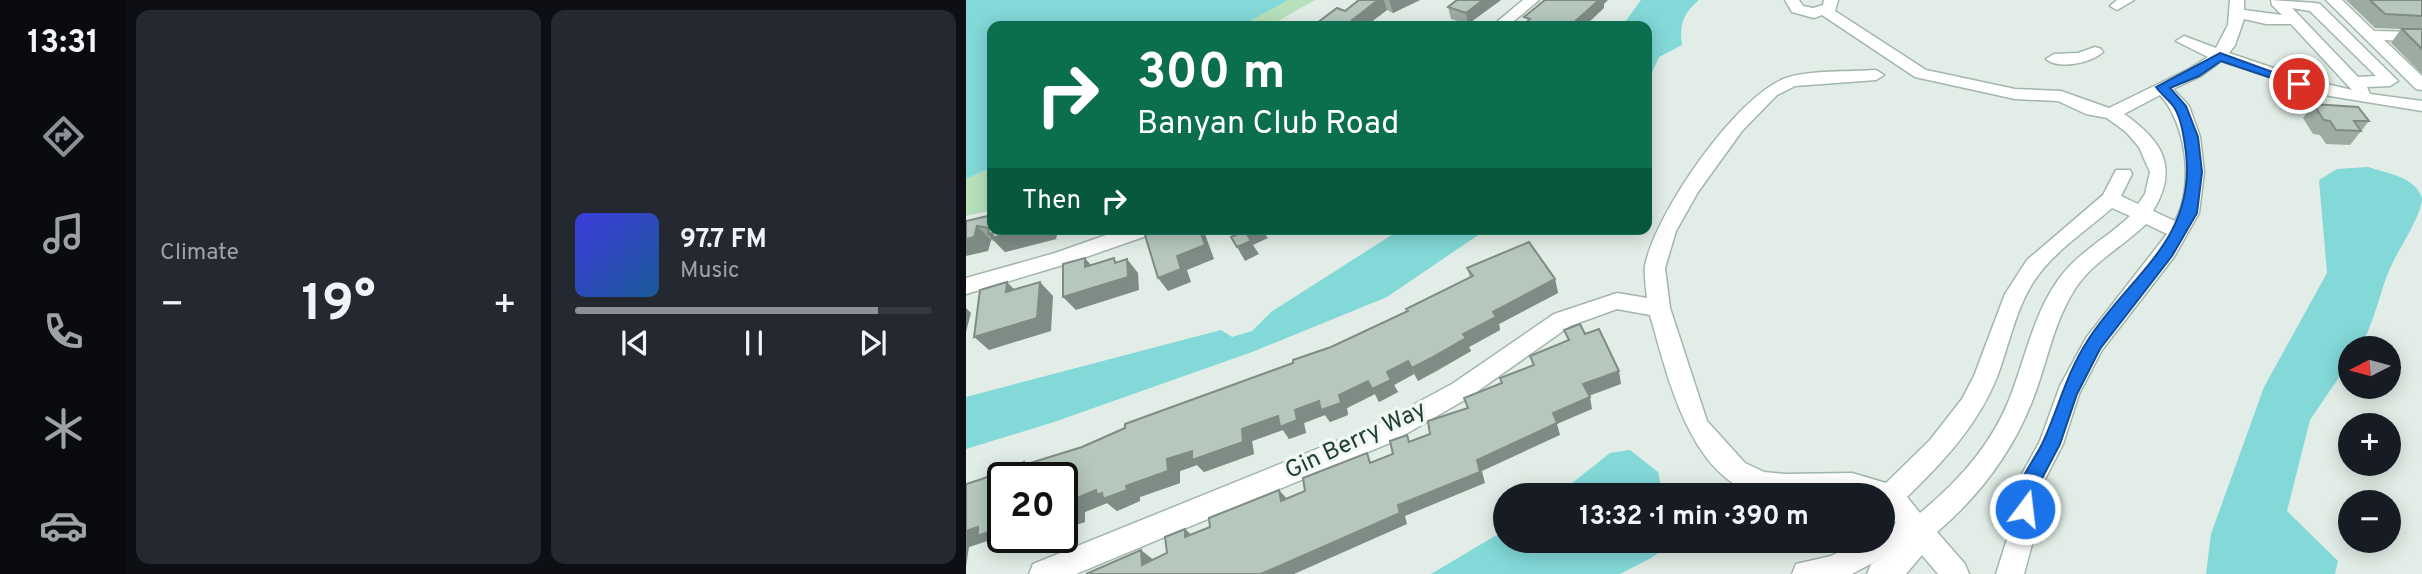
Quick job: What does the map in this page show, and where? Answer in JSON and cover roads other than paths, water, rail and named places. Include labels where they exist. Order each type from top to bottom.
[{"type":"street","points":[[1505,21],[1532,0]]},
{"type":"street","points":[[1792,0],[1794,6],[1802,11],[1828,6],[1921,74],[2015,94],[2061,96],[2084,107],[2112,114],[2140,136],[2156,163],[2158,182],[2142,214],[2123,235],[2086,262],[2068,282],[2043,330],[2020,403],[2001,441],[1965,489],[1917,532],[1915,547],[1897,566],[1881,574]]},
{"type":"street","points":[[2333,0],[2422,85]]},
{"type":"street","points":[[2353,82],[2390,80],[2315,7],[2277,2],[2353,82],[2372,101]]},
{"type":"street","points":[[2112,114],[2138,96],[2194,73],[2220,56],[2236,27],[2238,6],[2266,19],[2295,20]]},
{"type":"street","points":[[2370,34],[2421,38]]},
{"type":"street","points":[[2184,41],[2321,90],[2372,101],[2422,106]]},
{"type":"street","points":[[2054,59],[2081,58],[2095,51]]},
{"type":"street","points":[[1762,483],[1736,471],[1698,427],[1685,394],[1660,308],[1656,268],[1666,231],[1690,189],[1736,127],[1771,91],[1793,81],[1876,75]]},
{"type":"street","points":[[2010,574],[2022,533],[2029,485],[2051,444],[2068,393],[2094,344],[2167,252],[2189,213],[2195,172],[2191,137],[2180,106],[2162,87]]},
{"type":"street","points":[[1895,491],[1942,447],[1979,391],[2003,323],[2033,266],[2056,243],[2083,224],[2110,199],[2123,174]]},
{"type":"street","points":[[2110,199],[2179,231]]},
{"type":"street","points":[[966,286],[1070,256],[1128,235]]},
{"type":"street","name":"Gin Berry Way","points":[[1043,574],[1383,435],[1460,391],[1562,320],[1617,302],[1660,308]]},
{"type":"street","points":[[1895,503],[1955,574]]},
{"type":"street","points":[[1806,574],[1834,569],[1904,532],[1917,532]]},
{"type":"water","points":[[966,0],[1288,0],[1250,21],[987,21],[987,169],[966,179]]},
{"type":"water","points":[[1641,0],[1699,0],[1683,20],[1682,45],[1659,57],[1652,72],[1652,21],[1626,21]]},
{"type":"water","points":[[2368,167],[2391,174],[2414,185],[2422,198],[2415,222],[2388,273],[2366,336],[2338,336],[2338,379],[2310,420],[2287,511],[2338,561],[2335,574],[2206,574],[2211,534],[2264,387],[2327,273],[2319,180],[2337,169]]},
{"type":"water","points":[[1392,235],[1478,235],[1387,297],[1252,352],[1054,422],[966,449],[966,397],[1221,330],[1232,337],[1252,331],[1271,312]]},
{"type":"water","points":[[1630,450],[1658,472],[1660,483],[1572,483],[1610,453]]},
{"type":"water","points":[[1493,537],[1493,553],[1658,553],[1620,574],[1431,574]]}]
